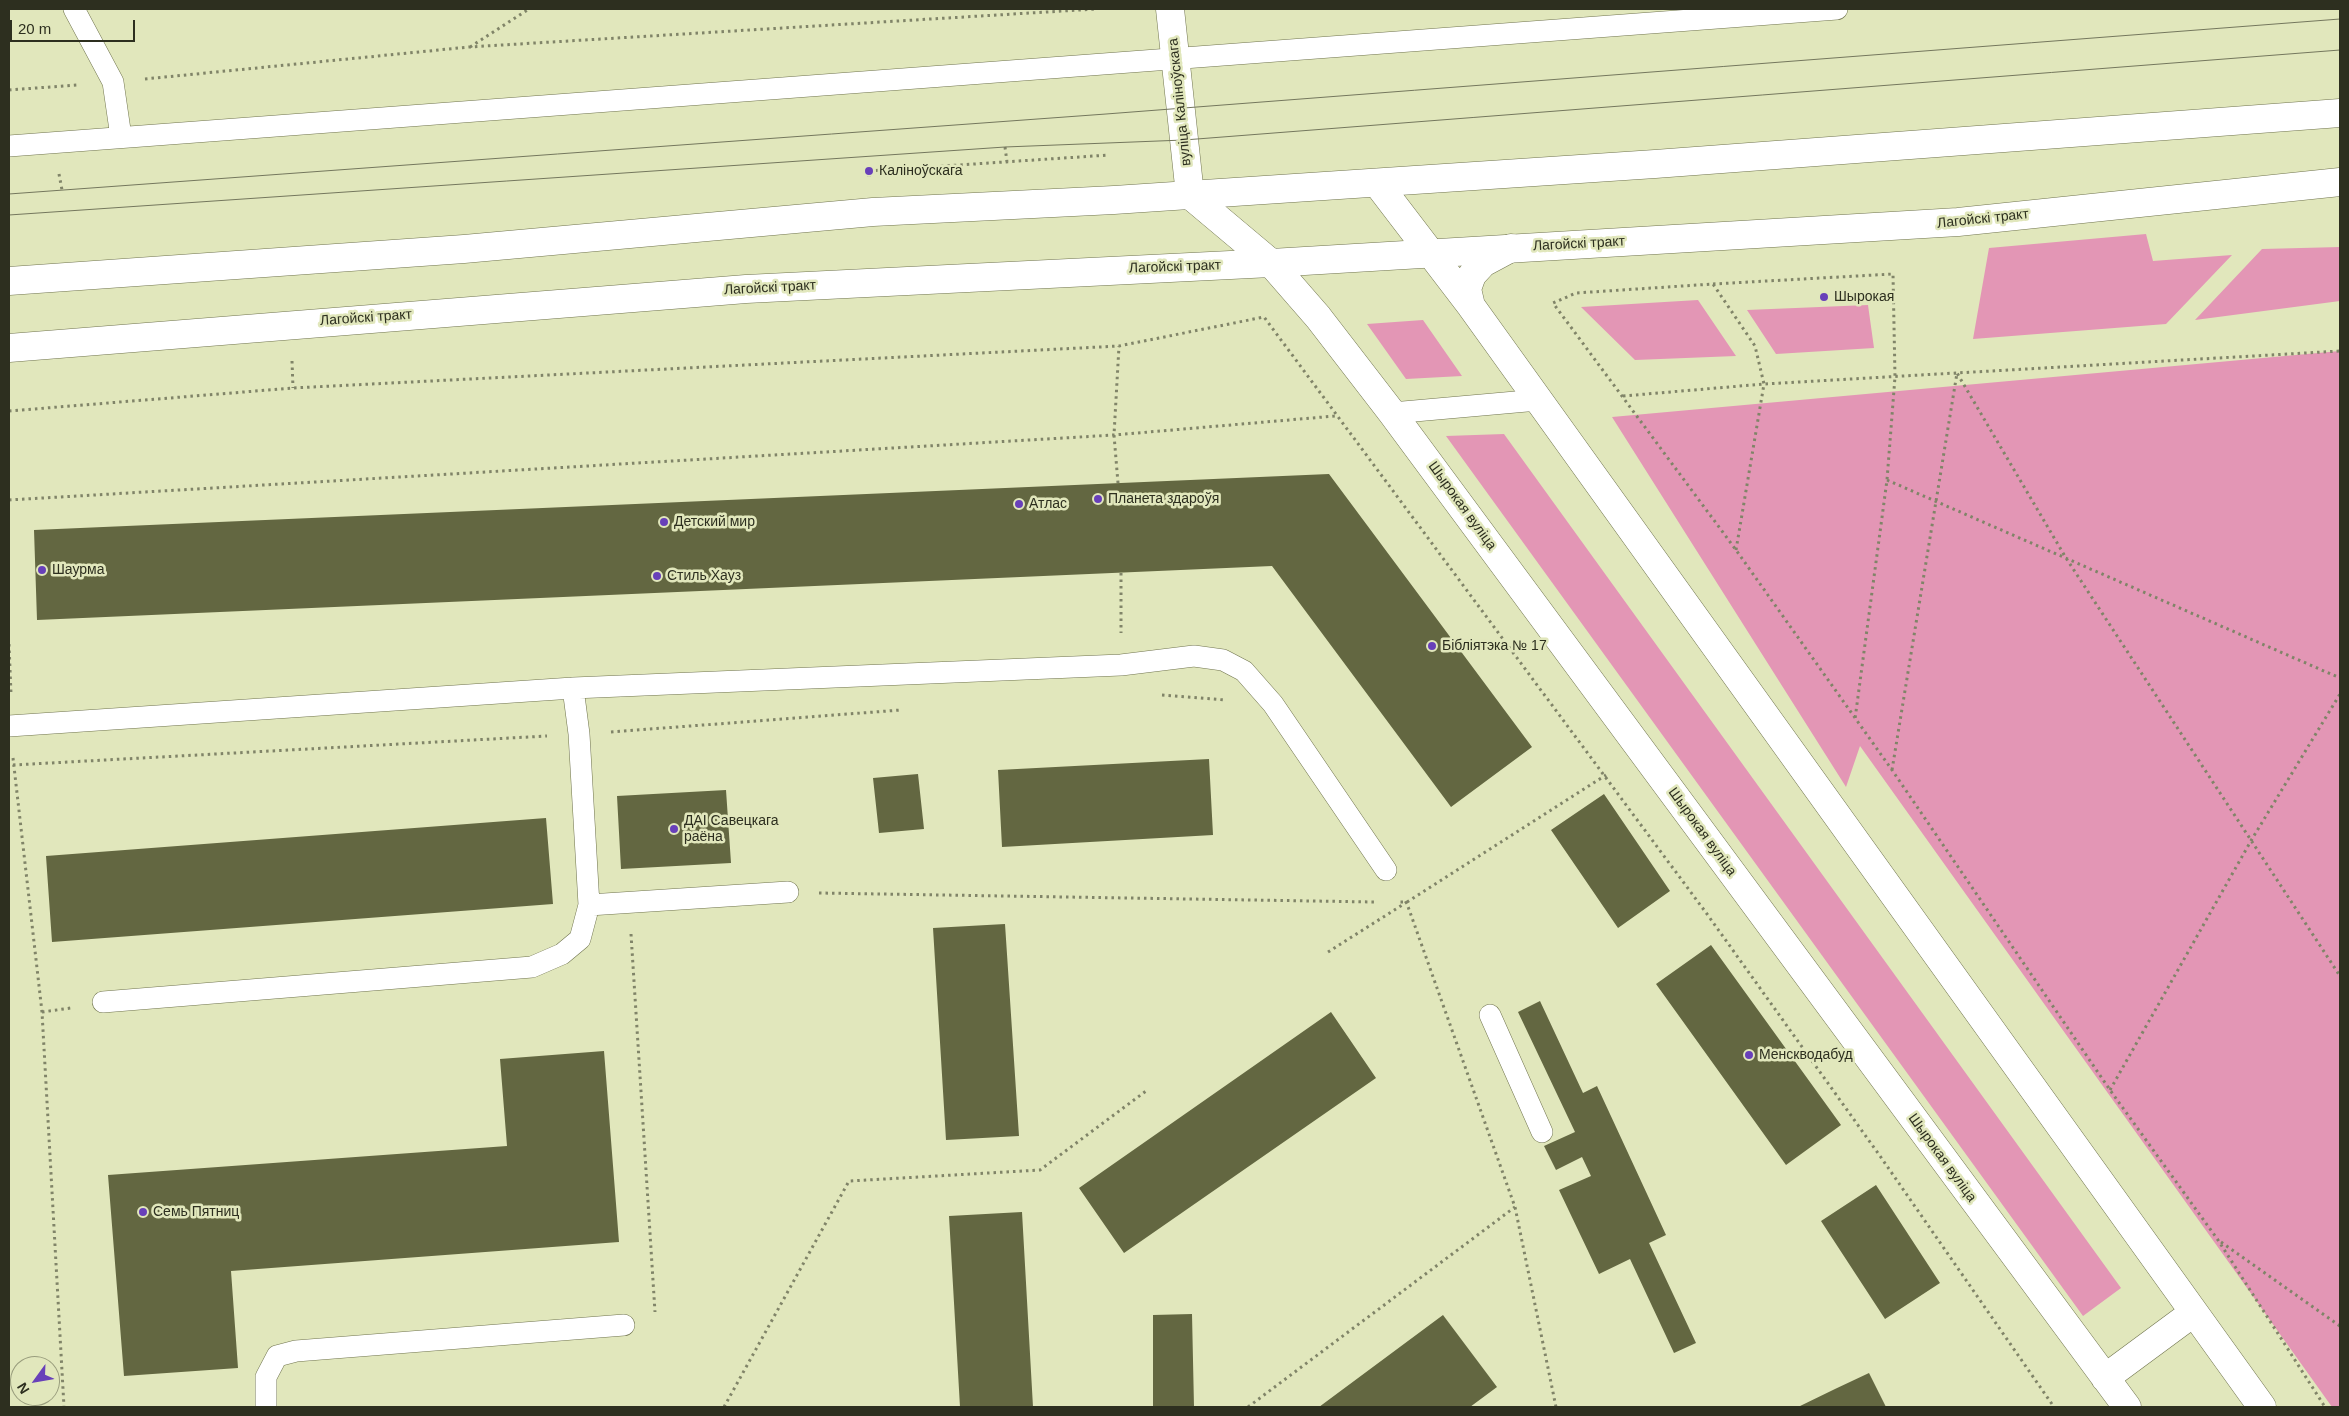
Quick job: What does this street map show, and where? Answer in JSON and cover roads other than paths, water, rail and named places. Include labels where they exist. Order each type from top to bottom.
[{"type":"main road","name":"вуліца Каліноўскага","points":[[1170,9],[1190,195]]},
{"type":"main road","points":[[9,281],[464,249],[872,212],[1377,183],[2340,113]]},
{"type":"main road","name":"Лагойскі тракт","points":[[9,348],[746,288],[1271,263],[1958,222],[2340,182]]},
{"type":"main road","points":[[1377,183],[1471,306],[2262,1407]]},
{"type":"main road","name":"Шырокая вуліца","points":[[1190,195],[1271,263],[1318,317],[1392,413],[2127,1407]]},
{"type":"main road","points":[[1471,306],[1467,289],[1472,274],[1483,263],[1511,248]]},
{"type":"main road","points":[[2105,1378],[2194,1313]]},
{"type":"lane","points":[[74,9],[114,82],[121,137]]},
{"type":"lane","points":[[9,146],[1175,57],[1837,9]]},
{"type":"lane","points":[[1392,413],[1538,400]]},
{"type":"lane","points":[[11,726],[573,688],[1121,664],[1194,656],[1223,660],[1244,671],[1273,704],[1386,870]]},
{"type":"lane","points":[[103,1002],[532,967],[562,954],[580,939],[589,905],[579,734],[573,688]]},
{"type":"lane","points":[[589,905],[788,892]]},
{"type":"lane","points":[[1490,1015],[1542,1132]]},
{"type":"lane","points":[[266,1407],[266,1378],[278,1356],[296,1351],[624,1325]]},
{"type":"tram line","points":[[9,194],[1106,114],[2340,19]]},
{"type":"tram line","points":[[9,215],[1005,147],[1184,140],[2340,50]]},
{"type":"place","name":"Каліноўскага","points":[[869,171]]},
{"type":"place","name":"Шырокая","points":[[1824,297]]},
{"type":"place","name":"Планета здароўя","points":[[1098,499]]},
{"type":"place","name":"Атлас","points":[[1019,504]]},
{"type":"place","name":"Детский мир","points":[[664,522]]},
{"type":"place","name":"Шаурма","points":[[42,570]]},
{"type":"place","name":"Стиль Хауз","points":[[657,576]]},
{"type":"place","name":"Бібліятэка № 17","points":[[1432,646]]},
{"type":"place","name":"ДАІ Савецкага раёна","points":[[674,829]]},
{"type":"place","name":"Менскводабуд","points":[[1749,1055]]},
{"type":"place","name":"Семь Пятниц","points":[[143,1212]]}]
